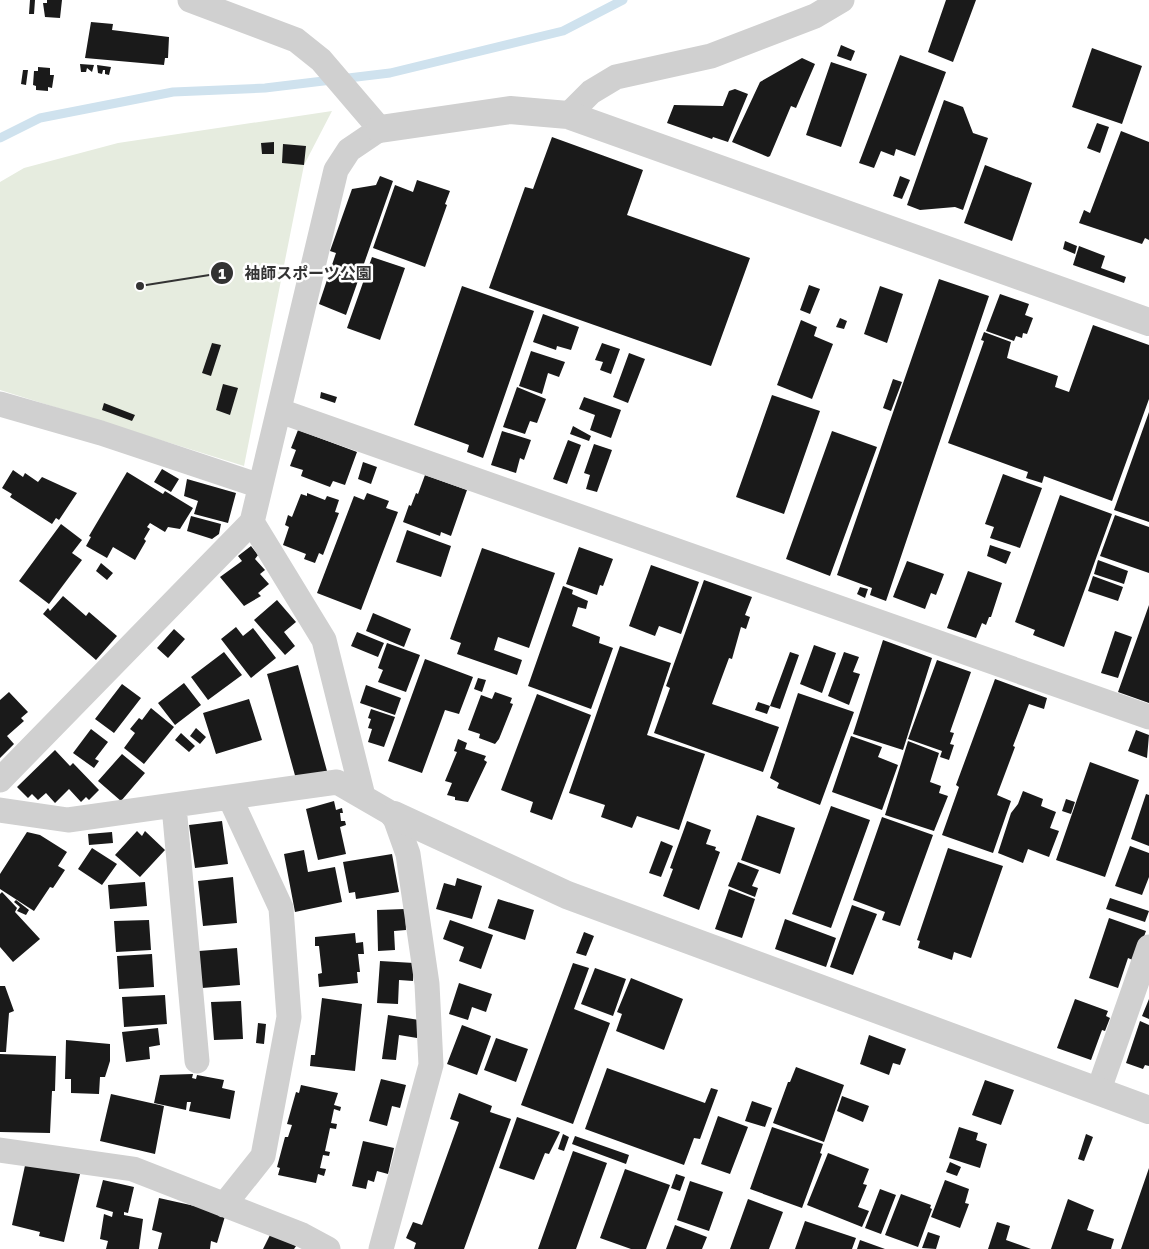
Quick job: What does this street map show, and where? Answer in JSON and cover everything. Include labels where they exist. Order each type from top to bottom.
[{"type":"street","points":[[190,0],[296,40],[321,60],[380,129]]},
{"type":"street","points":[[568,115],[591,92],[616,77],[711,56],[815,16],[842,0]]},
{"type":"street","points":[[0,780],[252,522],[336,170],[349,150],[380,129],[510,110],[568,115],[1149,322]]},
{"type":"street","points":[[0,404],[101,433],[260,486]]},
{"type":"street","points":[[280,411],[1149,717]]},
{"type":"street","points":[[252,522],[324,640],[362,796]]},
{"type":"street","points":[[0,810],[68,820],[337,782],[394,814],[567,895],[1149,1110]]},
{"type":"street","points":[[224,1205],[264,1156],[289,1017],[281,908],[230,798]]},
{"type":"street","points":[[174,806],[197,1061]]},
{"type":"street","points":[[381,1249],[430,1065],[427,984],[408,854],[394,814]]},
{"type":"street","points":[[1098,1092],[1149,947]]},
{"type":"street","points":[[0,1150],[133,1169],[302,1235],[328,1249]]},
{"type":"shaded area","points":[[332,111],[304,165],[244,466],[0,390],[0,182],[24,168],[118,143]]},
{"type":"building","points":[[30,0],[35,0],[34,14],[29,14]]},
{"type":"building","points":[[47,0],[62,0],[60,18],[45,17],[43,3],[47,3]]},
{"type":"building","points":[[946,0],[976,0],[953,62],[928,52]]},
{"type":"building","points":[[91,22],[113,24],[112,30],[169,37],[168,58],[165,58],[164,65],[85,58]]},
{"type":"building","points":[[841,45],[855,51],[851,61],[837,56]]},
{"type":"building","points":[[1092,48],[1142,66],[1122,124],[1072,107]]},
{"type":"building","points":[[900,55],[946,72],[915,156],[896,149],[894,156],[881,151],[874,168],[859,163]]},
{"type":"building","points":[[802,58],[815,64],[796,108],[791,106],[770,156],[768,157],[732,142],[760,82]]},
{"type":"building","points":[[831,62],[867,74],[841,147],[806,135]]},
{"type":"building","points":[[80,64],[94,65],[92,72],[87,68],[86,72],[81,72]]},
{"type":"building","points":[[97,65],[111,67],[109,75],[105,74],[105,70],[103,70],[102,74],[98,73]]},
{"type":"building","points":[[38,67],[50,68],[50,75],[54,75],[52,88],[48,87],[48,91],[36,90],[36,86],[33,85],[34,71],[38,71]]},
{"type":"building","points":[[23,70],[28,70],[26,85],[21,84]]},
{"type":"building","points":[[735,89],[748,94],[728,142],[713,137],[712,139],[667,123],[674,105],[723,106],[729,91]]},
{"type":"building","points":[[944,100],[963,107],[973,133],[988,138],[963,210],[955,207],[920,210],[907,205]]},
{"type":"building","points":[[1097,123],[1109,127],[1100,153],[1087,148]]},
{"type":"building","points":[[1121,131],[1149,142],[1149,240],[1145,238],[1142,244],[1079,223],[1084,210],[1090,213]]},
{"type":"building","points":[[552,137],[643,170],[627,215],[750,258],[711,366],[489,288],[525,187],[533,189]]},
{"type":"building","points":[[274,142],[274,154],[262,154],[261,143]]},
{"type":"building","points":[[283,144],[306,146],[304,165],[282,163]]},
{"type":"building","points":[[985,165],[1032,183],[1012,241],[964,223]]},
{"type":"building","points":[[380,176],[393,181],[346,315],[319,304],[336,253],[330,251],[352,189],[376,185]]},
{"type":"building","points":[[900,176],[910,180],[902,199],[893,196]]},
{"type":"building","points":[[417,180],[450,191],[445,204],[447,205],[425,267],[373,248],[395,185],[413,192]]},
{"type":"building","points":[[1065,241],[1077,246],[1075,254],[1063,249]]},
{"type":"building","points":[[1079,246],[1105,256],[1101,268],[1126,277],[1124,283],[1073,265]]},
{"type":"building","points":[[372,257],[405,268],[380,340],[347,328]]},
{"type":"building","points":[[939,279],[989,296],[886,601],[870,595],[872,588],[837,575]]},
{"type":"building","points":[[809,285],[820,289],[810,314],[800,310]]},
{"type":"building","points":[[462,286],[534,311],[483,458],[467,452],[469,445],[414,425]]},
{"type":"building","points":[[880,286],[903,294],[887,343],[864,334]]},
{"type":"building","points":[[1000,294],[1029,304],[1025,315],[1033,318],[1027,334],[1023,333],[1022,338],[1016,336],[1014,341],[986,331]]},
{"type":"building","points":[[543,314],[579,327],[571,350],[557,346],[556,350],[533,342]]},
{"type":"building","points":[[840,318],[847,321],[844,329],[836,327]]},
{"type":"building","points":[[801,320],[817,327],[814,336],[833,344],[812,399],[777,385]]},
{"type":"building","points":[[1093,325],[1149,345],[1149,399],[1112,501],[1044,476],[1042,483],[1026,478],[1028,472],[948,443],[984,341],[981,340],[984,332],[1011,342],[1007,358],[1058,376],[1055,387],[1069,392]]},
{"type":"building","points":[[212,343],[221,345],[211,376],[202,373]]},
{"type":"building","points":[[602,343],[620,349],[611,374],[600,370],[603,362],[595,360]]},
{"type":"building","points":[[531,351],[565,362],[559,377],[548,373],[542,394],[519,386]]},
{"type":"building","points":[[629,353],[645,359],[628,403],[613,397]]},
{"type":"building","points":[[893,379],[902,382],[891,411],[883,408]]},
{"type":"building","points":[[223,384],[238,388],[230,415],[216,410]]},
{"type":"building","points":[[517,387],[546,399],[537,423],[530,421],[525,434],[503,427]]},
{"type":"building","points":[[321,392],[337,397],[335,403],[320,398]]},
{"type":"building","points":[[772,395],[820,411],[784,514],[736,497]]},
{"type":"building","points":[[584,397],[621,410],[611,438],[590,430],[595,415],[579,409]]},
{"type":"building","points":[[104,403],[135,415],[132,421],[102,410]]},
{"type":"building","points":[[1149,412],[1149,522],[1114,510]]},
{"type":"building","points":[[573,426],[591,436],[589,441],[570,434]]},
{"type":"building","points":[[298,430],[357,452],[345,485],[333,481],[330,487],[301,476],[303,470],[290,466],[296,450],[291,448]]},
{"type":"building","points":[[502,431],[531,440],[524,460],[520,458],[516,473],[491,465]]},
{"type":"building","points":[[832,431],[877,447],[830,576],[786,559]]},
{"type":"building","points":[[568,440],[581,445],[567,484],[553,479]]},
{"type":"building","points":[[594,444],[612,450],[597,492],[586,489],[590,475],[584,473]]},
{"type":"building","points":[[363,462],[377,467],[371,484],[358,479]]},
{"type":"building","points":[[162,469],[179,479],[171,492],[154,482]]},
{"type":"building","points":[[13,470],[23,477],[25,473],[38,482],[42,477],[77,493],[59,520],[56,518],[52,524],[10,497],[12,494],[2,488]]},
{"type":"building","points":[[127,472],[163,494],[165,491],[193,508],[180,529],[168,527],[165,532],[150,523],[147,527],[150,529],[144,539],[146,541],[135,560],[113,547],[107,558],[86,546],[91,537],[89,536]]},
{"type":"building","points":[[1003,474],[1042,488],[1020,548],[990,538],[994,527],[985,524]]},
{"type":"building","points":[[425,475],[467,490],[451,536],[441,532],[440,536],[403,522],[409,505],[411,506],[416,493],[418,494]]},
{"type":"building","points":[[187,479],[236,493],[228,523],[194,514],[198,501],[184,496]]},
{"type":"building","points":[[307,493],[325,500],[327,496],[339,500],[335,512],[339,513],[323,555],[319,553],[315,563],[304,559],[306,554],[283,545],[289,527],[285,525],[288,515],[292,517],[301,494],[307,496]]},
{"type":"building","points":[[367,493],[389,501],[386,508],[398,512],[361,610],[317,593],[354,496],[364,500]]},
{"type":"building","points":[[1060,495],[1112,514],[1064,647],[1033,635],[1035,630],[1015,622]]},
{"type":"building","points":[[1115,515],[1149,527],[1149,573],[1100,556]]},
{"type":"building","points":[[191,516],[221,524],[219,534],[212,539],[187,531]]},
{"type":"building","points":[[61,524],[82,540],[72,553],[82,560],[49,604],[19,581]]},
{"type":"building","points":[[407,530],[451,546],[441,577],[396,562]]},
{"type":"building","points":[[990,545],[1011,552],[1006,564],[987,556]]},
{"type":"building","points":[[251,546],[258,555],[255,559],[265,570],[260,574],[269,584],[258,593],[261,596],[244,606],[220,577],[242,561],[238,556]]},
{"type":"building","points":[[579,547],[613,559],[603,586],[600,585],[597,595],[566,584]]},
{"type":"building","points":[[482,548],[555,573],[529,648],[498,637],[494,650],[522,660],[517,675],[457,654],[461,643],[450,639]]},
{"type":"building","points":[[1098,560],[1128,571],[1124,584],[1094,574]]},
{"type":"building","points":[[907,561],[944,574],[936,595],[931,593],[925,609],[893,597]]},
{"type":"building","points":[[101,563],[113,573],[107,580],[96,571]]},
{"type":"building","points":[[651,565],[699,582],[681,634],[659,626],[655,636],[629,626]]},
{"type":"building","points":[[968,571],[1002,583],[991,617],[989,617],[986,625],[982,623],[976,638],[947,628]]},
{"type":"building","points":[[1093,576],[1123,587],[1118,601],[1088,591]]},
{"type":"building","points":[[704,580],[752,597],[745,615],[750,617],[746,629],[741,627],[732,659],[729,658],[712,704],[779,727],[763,772],[654,733],[670,688],[666,686]]},
{"type":"building","points":[[563,586],[573,590],[572,594],[588,601],[586,609],[578,607],[572,626],[600,637],[599,643],[613,648],[591,709],[528,686]]},
{"type":"building","points":[[860,587],[868,589],[865,598],[857,594]]},
{"type":"building","points":[[63,596],[86,616],[89,612],[117,636],[96,660],[43,614],[48,608],[50,611]]},
{"type":"building","points":[[277,600],[296,622],[284,632],[295,646],[285,655],[254,620]]},
{"type":"building","points":[[1149,605],[1149,703],[1118,692]]},
{"type":"building","points":[[373,613],[411,629],[404,647],[366,631]]},
{"type":"building","points":[[236,627],[243,636],[253,628],[276,658],[251,678],[221,639]]},
{"type":"building","points":[[174,629],[185,639],[168,658],[157,648]]},
{"type":"building","points":[[1115,631],[1132,637],[1118,678],[1101,673]]},
{"type":"building","points":[[357,632],[384,643],[378,657],[351,646]]},
{"type":"building","points":[[883,640],[932,658],[903,750],[853,734]]},
{"type":"building","points":[[387,643],[420,655],[406,692],[378,682],[383,670],[378,668]]},
{"type":"building","points":[[814,645],[836,653],[822,693],[800,684]]},
{"type":"building","points":[[620,646],[671,663],[647,735],[705,754],[679,830],[637,816],[632,828],[601,817],[605,805],[569,793]]},
{"type":"building","points":[[224,652],[242,675],[208,700],[191,677]]},
{"type":"building","points":[[790,652],[799,655],[780,709],[770,706]]},
{"type":"building","points":[[844,652],[859,657],[853,672],[860,674],[849,705],[828,696]]},
{"type":"building","points":[[425,659],[473,677],[459,714],[445,710],[422,773],[388,761]]},
{"type":"building","points":[[937,660],[971,672],[950,732],[954,733],[950,744],[954,745],[949,760],[940,757],[942,751],[908,739]]},
{"type":"building","points":[[298,665],[327,771],[296,779],[267,674]]},
{"type":"building","points":[[478,678],[486,680],[482,692],[474,689]]},
{"type":"building","points":[[995,679],[1047,698],[1044,709],[1029,704],[1013,746],[1015,747],[997,795],[1011,801],[993,853],[942,835],[959,787],[956,785]]},
{"type":"building","points":[[184,683],[201,705],[175,725],[158,703]]},
{"type":"building","points":[[122,684],[141,698],[114,733],[95,719]]},
{"type":"building","points":[[366,685],[401,698],[395,715],[360,703]]},
{"type":"building","points":[[9,692],[28,712],[21,718],[24,721],[7,736],[14,744],[0,758],[0,700]]},
{"type":"building","points":[[495,692],[512,698],[510,703],[513,704],[499,739],[495,744],[479,738],[480,734],[468,730],[481,695],[492,699]]},
{"type":"building","points":[[798,693],[854,712],[820,805],[777,788],[779,783],[770,778]]},
{"type":"building","points":[[537,694],[591,715],[552,820],[530,812],[533,802],[501,790]]},
{"type":"building","points":[[249,699],[262,740],[216,754],[203,713]]},
{"type":"building","points":[[758,702],[770,706],[767,714],[755,710]]},
{"type":"building","points":[[151,708],[174,727],[144,764],[124,748],[135,733],[130,729],[139,718],[142,720]]},
{"type":"building","points":[[371,709],[395,717],[384,747],[368,742],[372,729],[368,728],[371,719],[368,718]]},
{"type":"building","points":[[196,728],[206,737],[200,744],[190,736]]},
{"type":"building","points":[[91,729],[108,742],[95,759],[99,761],[94,768],[73,753]]},
{"type":"building","points":[[1136,730],[1149,735],[1147,758],[1128,751]]},
{"type":"building","points":[[181,733],[195,746],[189,752],[175,740]]},
{"type":"building","points":[[851,736],[882,747],[878,757],[898,765],[882,810],[832,792]]},
{"type":"building","points":[[458,739],[467,743],[465,749],[486,756],[484,760],[487,762],[468,802],[455,800],[455,797],[447,795],[452,783],[445,781],[457,752],[454,751]]},
{"type":"building","points":[[908,741],[939,753],[930,782],[941,786],[939,793],[948,796],[934,831],[885,815]]},
{"type":"building","points":[[55,750],[70,766],[73,763],[99,790],[89,800],[86,797],[81,802],[69,789],[55,803],[46,793],[38,800],[32,794],[28,798],[17,787]]},
{"type":"building","points":[[122,754],[145,773],[121,801],[98,781]]},
{"type":"building","points":[[1090,762],[1139,780],[1105,877],[1056,860]]},
{"type":"building","points":[[1023,791],[1043,799],[1041,806],[1056,812],[1050,828],[1059,831],[1049,857],[1028,849],[1023,863],[998,853],[1011,813],[1018,804]]},
{"type":"building","points":[[1146,794],[1149,795],[1149,846],[1131,839]]},
{"type":"building","points":[[1066,799],[1075,802],[1071,814],[1062,811]]},
{"type":"building","points":[[334,801],[336,810],[342,808],[343,813],[340,813],[341,821],[345,821],[346,825],[340,827],[346,854],[318,860],[306,809]]},
{"type":"building","points":[[831,806],[870,820],[831,928],[792,914]]},
{"type":"building","points":[[757,815],[795,828],[780,874],[741,860]]},
{"type":"building","points":[[882,817],[933,835],[900,926],[882,920],[885,912],[853,900]]},
{"type":"building","points":[[222,821],[228,864],[195,868],[189,825]]},
{"type":"building","points":[[687,821],[711,830],[706,844],[716,847],[715,850],[720,852],[699,910],[663,896],[673,869],[670,868]]},
{"type":"building","points":[[137,831],[142,836],[145,831],[165,850],[140,877],[115,855]]},
{"type":"building","points":[[27,832],[40,835],[67,852],[58,866],[65,870],[53,888],[50,887],[34,911],[0,889],[0,874]]},
{"type":"building","points":[[112,832],[113,843],[89,845],[88,834]]},
{"type":"building","points":[[661,841],[673,846],[661,877],[649,873]]},
{"type":"building","points":[[1130,846],[1149,853],[1149,877],[1142,895],[1115,886]]},
{"type":"building","points":[[92,848],[117,864],[102,885],[78,869]]},
{"type":"building","points":[[948,848],[1003,866],[971,958],[954,952],[952,960],[918,948],[920,941],[917,940]]},
{"type":"building","points":[[304,850],[308,872],[335,867],[342,902],[295,912],[284,854]]},
{"type":"building","points":[[392,854],[399,892],[356,899],[355,892],[349,893],[343,862]]},
{"type":"building","points":[[738,862],[759,870],[752,886],[758,888],[755,897],[728,886]]},
{"type":"building","points":[[233,877],[237,923],[203,926],[198,881]]},
{"type":"building","points":[[457,878],[482,886],[472,919],[436,909],[444,883],[455,886]]},
{"type":"building","points":[[145,882],[147,906],[110,909],[108,885]]},
{"type":"building","points":[[729,889],[755,899],[742,938],[715,929]]},
{"type":"building","points":[[2,892],[17,908],[15,912],[40,939],[13,962],[0,947],[0,894]]},
{"type":"building","points":[[1110,898],[1149,911],[1145,922],[1106,909]]},
{"type":"building","points":[[498,899],[534,910],[525,940],[488,928]]},
{"type":"building","points":[[16,900],[29,910],[26,915],[17,911],[20,907],[14,902]]},
{"type":"building","points":[[852,905],[877,914],[853,975],[830,967]]},
{"type":"building","points":[[405,909],[406,930],[394,931],[395,950],[378,951],[377,910]]},
{"type":"building","points":[[1109,918],[1146,931],[1135,961],[1128,958],[1118,988],[1089,978]]},
{"type":"building","points":[[785,919],[836,938],[826,967],[775,949]]},
{"type":"building","points":[[149,920],[151,950],[116,952],[114,921]]},
{"type":"building","points":[[450,920],[493,935],[481,969],[459,961],[464,947],[443,939]]},
{"type":"building","points":[[584,932],[594,936],[586,956],[576,953]]},
{"type":"building","points":[[355,933],[356,943],[363,942],[364,954],[358,954],[360,972],[357,972],[358,983],[319,987],[318,974],[322,973],[319,946],[315,946],[315,937]]},
{"type":"building","points":[[237,948],[240,985],[202,988],[199,951]]},
{"type":"building","points":[[152,954],[154,987],[119,989],[117,956]]},
{"type":"building","points":[[380,961],[414,963],[413,981],[399,980],[398,1004],[377,1003]]},
{"type":"building","points":[[573,963],[589,968],[574,1009],[610,1023],[573,1124],[521,1105]]},
{"type":"building","points":[[595,968],[626,979],[613,1016],[581,1004]]},
{"type":"building","points":[[631,978],[683,999],[664,1050],[616,1031],[622,1014],[617,1012]]},
{"type":"building","points":[[459,983],[492,994],[486,1012],[472,1007],[468,1020],[449,1014]]},
{"type":"building","points":[[0,986],[5,986],[14,1011],[9,1013],[6,1052],[0,1052]]},
{"type":"building","points":[[165,995],[167,1024],[124,1027],[122,997]]},
{"type":"building","points":[[322,998],[362,1004],[355,1071],[310,1066],[311,1055],[315,1055]]},
{"type":"building","points":[[1075,999],[1108,1011],[1106,1016],[1110,1018],[1105,1031],[1102,1030],[1091,1060],[1057,1048]]},
{"type":"building","points":[[1149,999],[1149,1019],[1142,1016]]},
{"type":"building","points":[[241,1001],[243,1039],[214,1040],[211,1002]]},
{"type":"building","points":[[388,1015],[419,1020],[417,1038],[399,1035],[396,1060],[382,1059]]},
{"type":"building","points":[[1140,1021],[1149,1025],[1149,1066],[1145,1065],[1143,1069],[1126,1063]]},
{"type":"building","points":[[258,1023],[266,1024],[264,1044],[256,1043]]},
{"type":"building","points":[[462,1025],[491,1036],[477,1075],[447,1064]]},
{"type":"building","points":[[158,1028],[160,1045],[149,1047],[150,1059],[126,1062],[122,1032]]},
{"type":"building","points":[[869,1035],[906,1049],[900,1065],[893,1063],[889,1075],[860,1064]]},
{"type":"building","points":[[496,1038],[528,1049],[516,1082],[484,1070]]},
{"type":"building","points":[[66,1040],[110,1044],[110,1061],[105,1077],[100,1077],[99,1094],[71,1093],[71,1079],[65,1079]]},
{"type":"building","points":[[0,1054],[56,1056],[55,1091],[52,1091],[50,1133],[0,1132]]},
{"type":"building","points":[[796,1067],[844,1085],[824,1142],[773,1123],[788,1082],[790,1082]]},
{"type":"building","points":[[607,1068],[705,1103],[711,1088],[718,1090],[700,1139],[694,1138],[684,1165],[585,1129]]},
{"type":"building","points":[[193,1074],[192,1078],[196,1079],[197,1075],[224,1080],[222,1088],[235,1091],[230,1119],[189,1111],[191,1102],[187,1102],[186,1110],[154,1103],[160,1075]]},
{"type":"building","points":[[381,1079],[406,1085],[400,1108],[392,1106],[387,1126],[369,1121]]},
{"type":"building","points":[[985,1080],[1014,1090],[1001,1125],[972,1115]]},
{"type":"building","points":[[301,1085],[338,1093],[334,1105],[341,1107],[340,1111],[334,1109],[331,1123],[337,1124],[336,1129],[330,1128],[325,1151],[330,1152],[329,1156],[323,1155],[320,1168],[326,1169],[324,1176],[318,1174],[316,1183],[278,1175],[280,1168],[277,1167],[285,1137],[288,1137],[292,1125],[287,1124],[296,1092],[299,1093]]},
{"type":"building","points":[[459,1093],[492,1106],[490,1112],[511,1119],[464,1249],[414,1249],[416,1243],[406,1238],[413,1222],[422,1225],[459,1122],[450,1119]]},
{"type":"building","points":[[111,1094],[164,1106],[155,1154],[100,1141]]},
{"type":"building","points":[[842,1096],[869,1106],[863,1122],[837,1111]]},
{"type":"building","points":[[752,1101],[772,1108],[765,1127],[745,1121]]},
{"type":"building","points":[[718,1116],[748,1127],[730,1174],[701,1164]]},
{"type":"building","points":[[517,1117],[560,1132],[549,1154],[545,1153],[534,1180],[499,1168]]},
{"type":"building","points":[[772,1127],[823,1144],[820,1153],[822,1154],[802,1208],[750,1189]]},
{"type":"building","points":[[959,1127],[978,1133],[976,1140],[987,1144],[980,1168],[949,1158]]},
{"type":"building","points":[[563,1134],[569,1137],[564,1151],[558,1149]]},
{"type":"building","points":[[1086,1134],[1093,1137],[1084,1161],[1078,1159]]},
{"type":"building","points":[[575,1136],[629,1155],[626,1164],[572,1144]]},
{"type":"building","points":[[363,1141],[394,1148],[388,1174],[377,1171],[374,1182],[368,1180],[366,1189],[352,1186]]},
{"type":"building","points":[[573,1151],[607,1163],[576,1249],[538,1249]]},
{"type":"building","points":[[828,1153],[869,1169],[863,1184],[867,1185],[858,1207],[869,1211],[862,1227],[807,1205]]},
{"type":"building","points":[[26,1161],[80,1174],[64,1242],[39,1236],[40,1232],[12,1225]]},
{"type":"building","points":[[950,1162],[961,1167],[957,1176],[946,1172]]},
{"type":"building","points":[[1149,1168],[1149,1249],[1121,1249]]},
{"type":"building","points":[[625,1169],[670,1185],[646,1249],[631,1249],[600,1238]]},
{"type":"building","points":[[676,1174],[685,1177],[680,1191],[671,1188]]},
{"type":"building","points":[[103,1180],[134,1187],[128,1213],[124,1212],[124,1215],[143,1219],[139,1249],[106,1249],[108,1241],[100,1239],[104,1214],[112,1217],[113,1212],[96,1207]]},
{"type":"building","points":[[945,1180],[969,1189],[965,1203],[969,1204],[960,1228],[931,1217]]},
{"type":"building","points":[[690,1181],[723,1192],[709,1231],[677,1220]]},
{"type":"building","points":[[880,1189],[896,1195],[881,1234],[865,1228]]},
{"type":"building","points":[[901,1194],[931,1205],[930,1208],[932,1209],[918,1247],[885,1235]]},
{"type":"building","points":[[159,1198],[226,1213],[217,1243],[211,1241],[210,1249],[158,1249],[162,1233],[152,1230]]},
{"type":"building","points":[[748,1199],[783,1212],[769,1249],[730,1249]]},
{"type":"building","points":[[1068,1199],[1094,1210],[1087,1230],[1114,1239],[1111,1249],[1051,1249]]},
{"type":"building","points":[[805,1221],[856,1238],[852,1249],[795,1249]]},
{"type":"building","points":[[997,1222],[1010,1226],[1006,1240],[1031,1249],[988,1249]]},
{"type":"building","points":[[675,1225],[707,1237],[702,1249],[666,1249]]},
{"type":"building","points":[[928,1232],[940,1236],[936,1249],[922,1248]]},
{"type":"building","points":[[271,1233],[296,1246],[294,1249],[263,1249]]},
{"type":"building","points":[[860,1240],[885,1249],[857,1249]]},
{"type":"waterway","points":[[0,138],[40,118],[173,92],[265,88],[390,73],[563,31],[623,0]]},
{"type":"place","name":"袖師スポーツ公園","points":[[140,286]]}]
